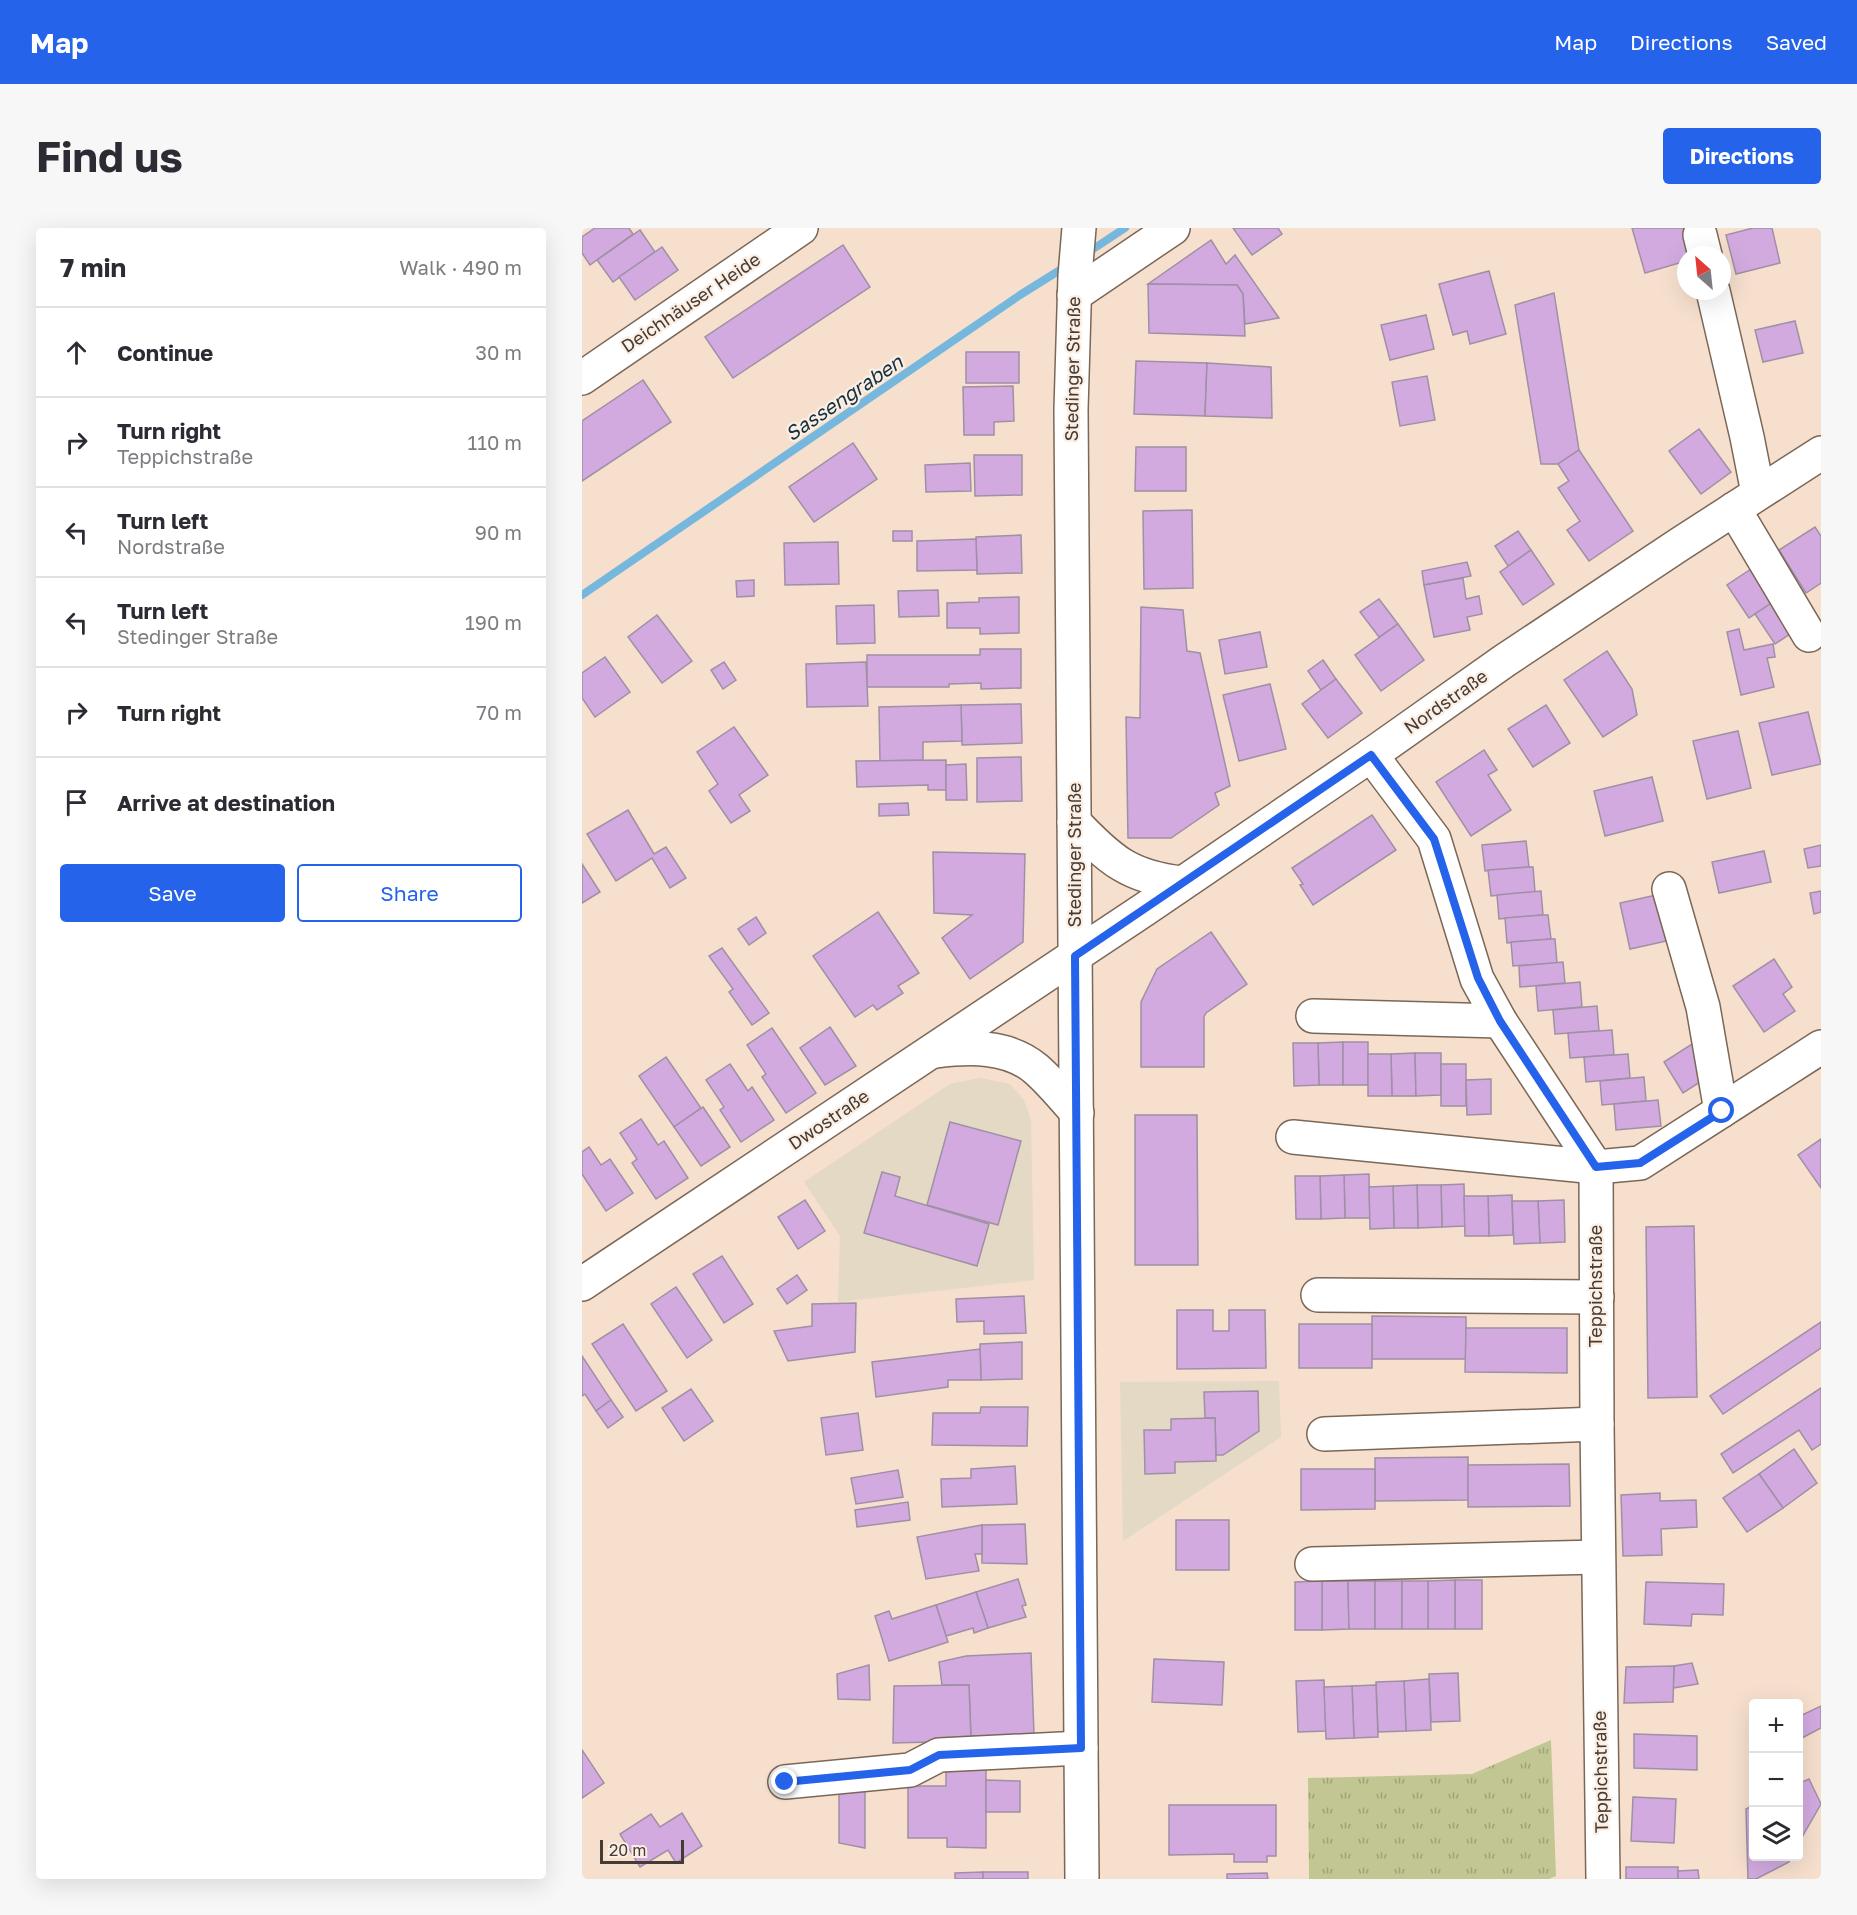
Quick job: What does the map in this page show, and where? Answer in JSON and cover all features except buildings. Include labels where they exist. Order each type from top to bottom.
[{"type":"street","name":"Deichhäuser Heide","points":[[582,378],[801,228]]},
{"type":"street","points":[[1074,286],[1173,228]]},
{"type":"street","name":"Stedinger Straße","points":[[1078,234],[1074,286],[1071,409],[1082,1879]]},
{"type":"street","points":[[1715,300],[1748,437],[1746,501],[1809,635]]},
{"type":"street","name":"Nordstraße","points":[[1075,956],[1371,755],[1504,661],[1821,453]]},
{"type":"street","points":[[1371,755],[1434,839],[1478,978],[1500,1021],[1596,1167]]},
{"type":"street","points":[[1074,822],[1095,844],[1124,867],[1145,876],[1182,883]]},
{"type":"street","points":[[1669,889],[1703,1007],[1722,1111]]},
{"type":"street","name":"Dwostraße","points":[[582,1284],[1075,956]]},
{"type":"street","points":[[1313,1016],[1500,1021]]},
{"type":"street","points":[[1293,1137],[1596,1167],[1640,1163],[1821,1047]]},
{"type":"street","points":[[933,1051],[960,1048],[985,1049],[1014,1055],[1035,1068],[1077,1113]]},
{"type":"street","name":"Teppichstraße","points":[[1596,1167],[1598,1557],[1603,1879]]},
{"type":"street","points":[[1318,1295],[1597,1297]]},
{"type":"street","points":[[1324,1434],[1597,1424]]},
{"type":"street","points":[[1312,1564],[1598,1557]]},
{"type":"street","points":[[785,1782],[910,1770],[939,1755],[1081,1748]]},
{"type":"shaded area","points":[[980,1078],[1010,1084],[1024,1100],[1031,1120],[1034,1280],[838,1302],[840,1236],[804,1182],[950,1084]]},
{"type":"shaded area","points":[[1279,1381],[1281,1437],[1123,1541],[1120,1382]]},
{"type":"green space","points":[[1551,1740],[1556,1876],[1549,1879],[1309,1879],[1308,1778],[1472,1774]]},
{"type":"waterway","name":"Sassengraben","points":[[1087,253],[1125,228]]},
{"type":"waterway","name":"Sassengraben","points":[[582,595],[1020,295],[1068,265]]},
{"type":"route","points":[[785,1782],[910,1770],[939,1755],[1081,1748],[1075,956],[1371,755],[1434,839],[1478,978],[1500,1021],[1596,1167],[1640,1163],[1722,1111]]}]
